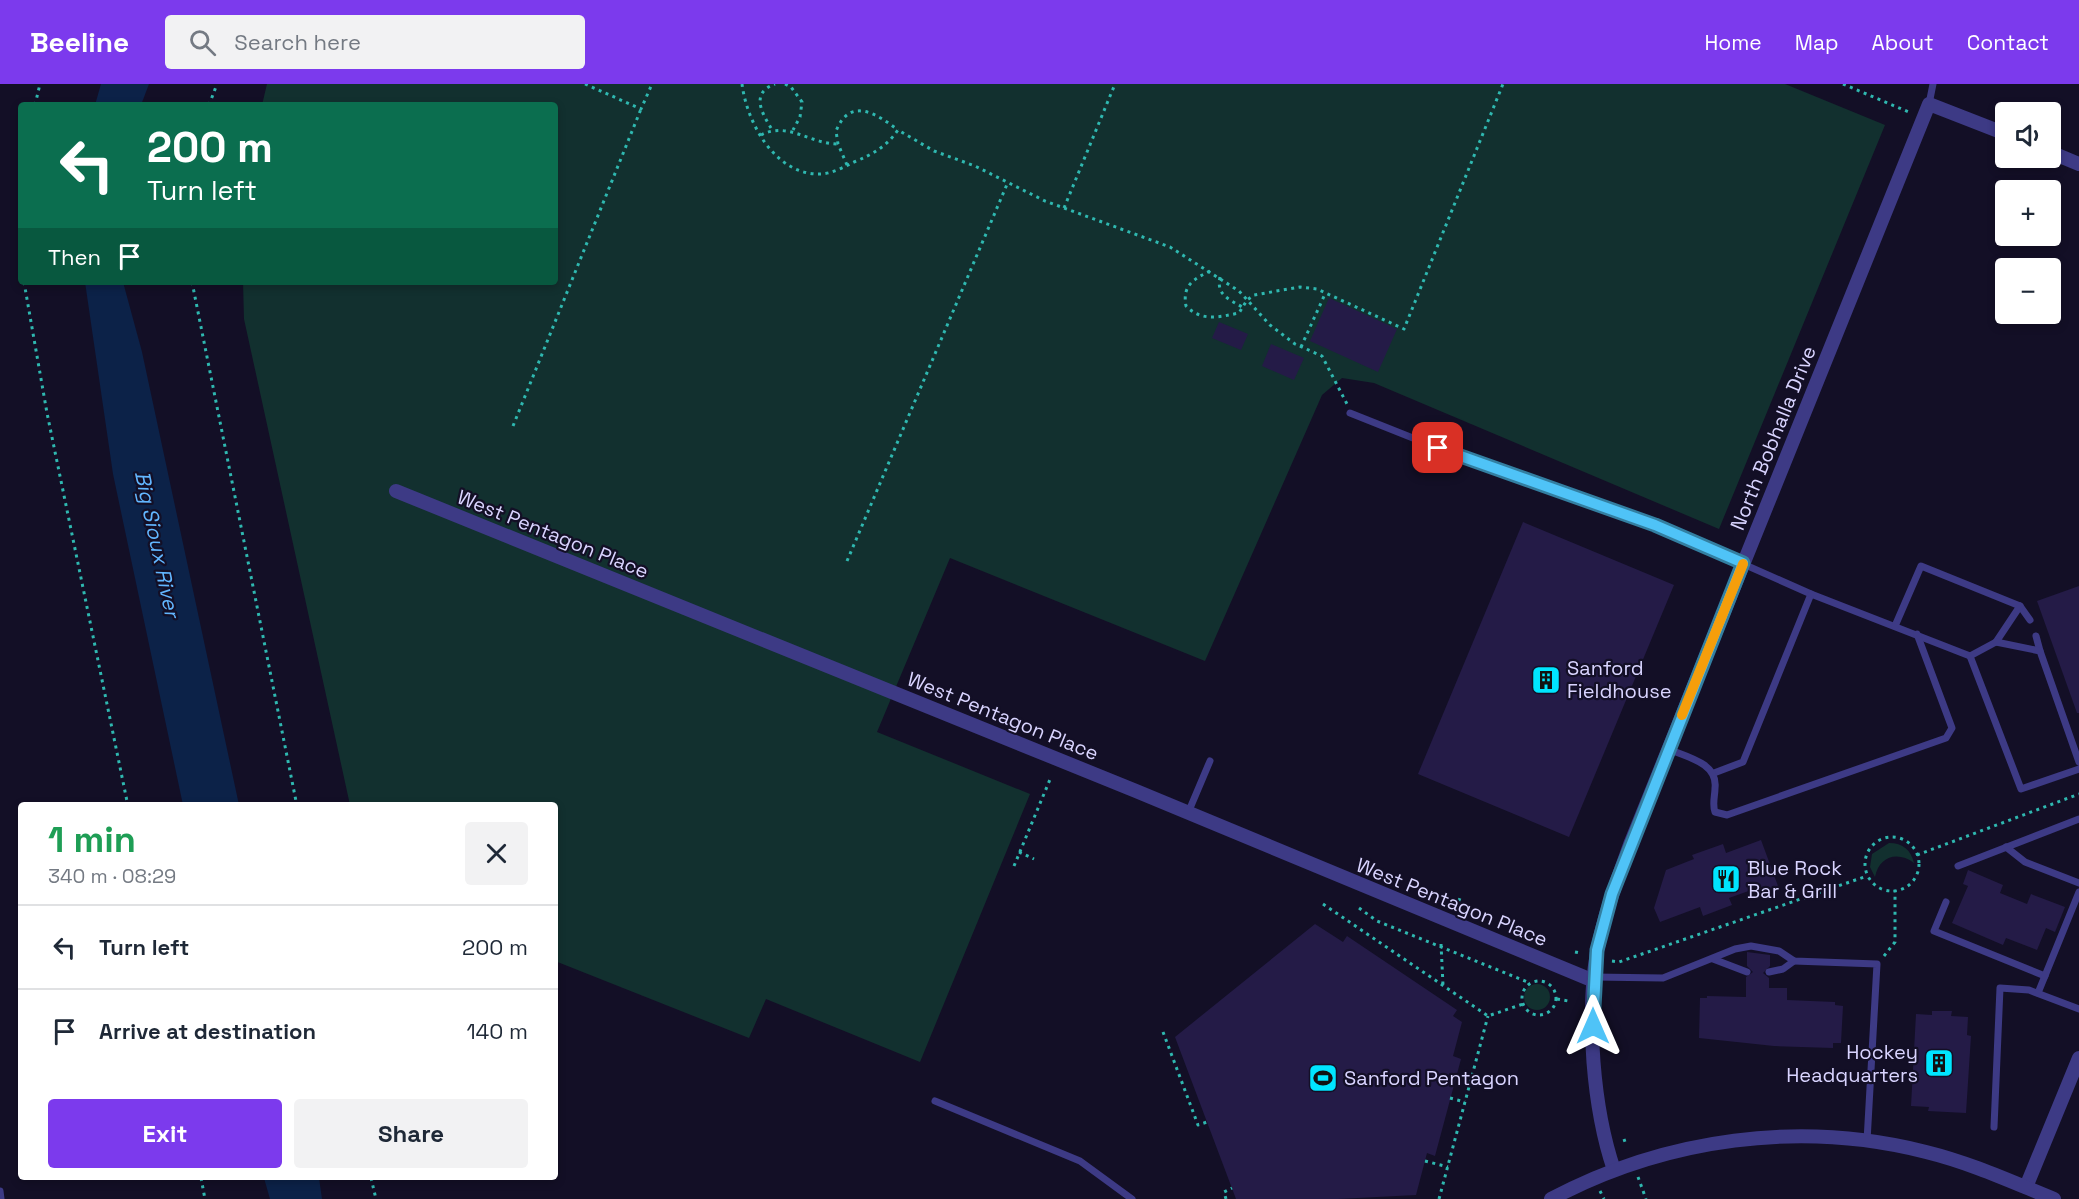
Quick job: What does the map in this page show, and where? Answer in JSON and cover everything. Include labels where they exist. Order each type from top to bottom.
[{"type":"street","name":"North Bobhalla Drive","points":[[1614,1170],[1607,1151],[1596,1091],[1594,979],[1597,950],[1612,894],[1668,749],[1929,104]]},
{"type":"street","points":[[1929,104],[1995,130]]},
{"type":"street","points":[[2061,157],[2079,164]]},
{"type":"street","name":"West Pentagon Place","points":[[396,491],[1594,979]]},
{"type":"street","points":[[2025,1190],[2079,1058]]},
{"type":"street","points":[[1551,1199],[1614,1170],[1661,1153],[1735,1139],[1809,1137],[1867,1141],[1945,1157],[2025,1190],[2055,1199]]},
{"type":"lane","points":[[1929,104],[1932,84]]},
{"type":"lane","points":[[1350,413],[1438,448],[1655,525],[1743,563],[1773,579],[1970,656],[2021,789],[2079,769]]},
{"type":"lane","points":[[1895,626],[1921,566],[2020,606],[2030,620]]},
{"type":"lane","points":[[1714,773],[1743,762],[1811,594]]},
{"type":"lane","points":[[1970,656],[1996,642],[2020,606]]},
{"type":"lane","points":[[1668,749],[1709,767],[1714,773],[1716,785],[1713,807],[1715,812],[1727,815],[1946,738],[1952,728],[1917,634]]},
{"type":"lane","points":[[2036,636],[2079,762]]},
{"type":"lane","points":[[1996,642],[2040,651]]},
{"type":"lane","points":[[1188,813],[1210,761]]},
{"type":"lane","points":[[1958,866],[2079,819]]},
{"type":"lane","points":[[2006,847],[2025,862],[2079,883]]},
{"type":"lane","points":[[2038,993],[2079,892]]},
{"type":"lane","points":[[1946,902],[1934,931],[2045,976]]},
{"type":"lane","points":[[1594,979],[1664,978],[1742,948],[1761,946],[1779,951],[1794,961],[1877,964],[1867,1141]]},
{"type":"lane","points":[[1711,959],[1722,960],[1747,972]]},
{"type":"lane","points":[[1769,972],[1783,969],[1794,961]]},
{"type":"lane","points":[[1994,1127],[2000,988],[2038,993],[2079,1009]]},
{"type":"lane","points":[[935,1101],[1080,1161],[1132,1199]]},
{"type":"lane","points":[[0,1191],[1,1199]]},
{"type":"path","points":[[36,102],[40,84]]},
{"type":"path","points":[[210,102],[217,84]]},
{"type":"path","points":[[585,84],[641,110]]},
{"type":"path","points":[[513,426],[652,84]]},
{"type":"path","points":[[742,84],[754,121],[771,153],[795,171],[821,175],[847,165],[877,152],[898,130]]},
{"type":"path","points":[[772,129],[759,109],[759,103],[765,90],[775,84]]},
{"type":"path","points":[[785,84],[792,87],[802,102],[800,117],[793,130]]},
{"type":"path","points":[[1064,208],[1114,84]]},
{"type":"path","points":[[1210,270],[1188,285],[1185,291],[1186,306],[1198,316],[1239,313],[1247,300],[1254,295],[1288,288],[1317,290],[1404,329],[1503,84]]},
{"type":"path","points":[[1843,84],[1923,119]]},
{"type":"path","points":[[847,165],[838,144],[836,131],[839,123],[857,111],[878,115],[934,152],[1064,208],[1170,247],[1220,277],[1247,300],[1270,326],[1301,347],[1322,356],[1342,392],[1350,413]]},
{"type":"path","points":[[761,135],[772,129],[793,130],[815,141],[838,144]]},
{"type":"path","points":[[847,561],[1008,182]]},
{"type":"path","points":[[1220,277],[1218,288],[1221,294],[1242,307]]},
{"type":"path","points":[[25,285],[46,413],[127,802]]},
{"type":"path","points":[[193,285],[296,802]]},
{"type":"path","points":[[1301,347],[1325,293]]},
{"type":"path","points":[[1014,866],[1051,777]]},
{"type":"path","points":[[1917,855],[2079,794]]},
{"type":"path","points":[[1898,838],[1906,842],[1917,855],[1919,864],[1913,881],[1906,887],[1894,890],[1880,888],[1867,876],[1865,859],[1868,851],[1881,839],[1898,838]]},
{"type":"path","points":[[1019,852],[1034,859]]},
{"type":"path","points":[[1612,961],[1619,962],[1867,876]]},
{"type":"path","points":[[1877,964],[1895,942],[1894,890]]},
{"type":"path","points":[[1456,908],[1460,898]]},
{"type":"path","points":[[1323,904],[1488,1016]]},
{"type":"path","points":[[1359,908],[1377,921],[1530,983]]},
{"type":"path","points":[[1441,945],[1443,986]]},
{"type":"path","points":[[1538,980],[1549,983],[1557,999],[1552,1010],[1541,1015],[1530,1012],[1523,1004],[1522,994],[1530,983],[1538,980]]},
{"type":"path","points":[[1557,999],[1568,1001]]},
{"type":"path","points":[[1488,1016],[1523,1004]]},
{"type":"path","points":[[1439,1199],[1488,1016]]},
{"type":"path","points":[[1163,1032],[1198,1125],[1207,1122]]},
{"type":"path","points":[[1450,1098],[1465,1102]]},
{"type":"path","points":[[1425,1161],[1448,1167]]},
{"type":"path","points":[[1638,1177],[1646,1199]]},
{"type":"path","points":[[201,1180],[205,1199]]},
{"type":"path","points":[[371,1180],[376,1199]]},
{"type":"path","points":[[1226,1199],[1224,1192],[1232,1188]]},
{"type":"path","points":[[1600,1191],[1604,1199]]},
{"type":"green space","points":[[267,84],[1785,84],[1885,125],[1719,529],[1374,383],[1342,378],[1322,395],[1205,661],[950,558],[877,732],[1030,794],[920,1062],[766,999],[749,1038],[558,962],[558,802],[349,802],[244,319],[243,285],[558,285],[558,102],[263,102]]},
{"type":"green space","points":[[1889,843],[1906,848],[1914,863],[1902,857],[1890,858],[1881,864],[1875,877],[1870,867],[1872,854]]},
{"type":"green space","points":[[1537,984],[1546,988],[1550,997],[1546,1006],[1537,1010],[1528,1006],[1524,997],[1528,988]]},
{"type":"water","points":[[101,84],[149,84],[142,102],[96,102]]},
{"type":"water","name":"Big Sioux River","points":[[85,285],[124,285],[142,352],[238,802],[182,802],[113,474]]},
{"type":"water","points":[[265,1180],[319,1180],[322,1199],[270,1199]]},
{"type":"building","points":[[1329,298],[1397,329],[1378,372],[1310,341]]},
{"type":"building","points":[[1219,322],[1248,334],[1241,350],[1212,338]]},
{"type":"building","points":[[1271,344],[1304,358],[1294,380],[1262,366]]},
{"type":"building","name":"Sanford Fieldhouse","points":[[1523,522],[1674,585],[1569,837],[1418,774]]},
{"type":"building","points":[[2079,586],[2079,713],[2077,713],[2037,601]]},
{"type":"building","name":"Blue Rock Bar & Grill","points":[[1761,840],[1778,886],[1759,893],[1757,888],[1729,898],[1732,905],[1703,916],[1700,907],[1660,922],[1654,908],[1666,870],[1694,859],[1692,855],[1723,844],[1726,853]]},
{"type":"building","points":[[1968,870],[2003,885],[2000,893],[2027,904],[2031,894],[2065,907],[2055,932],[2046,928],[2037,950],[2006,938],[2003,945],[1952,923],[1968,886],[1963,884]]},
{"type":"building","name":"Sanford Pentagon","points":[[1315,924],[1343,942],[1347,936],[1457,1010],[1453,1016],[1462,1022],[1453,1056],[1461,1059],[1435,1156],[1427,1153],[1416,1195],[1338,1199],[1236,1199],[1175,1037]]},
{"type":"building","points":[[1747,952],[1770,955],[1770,966],[1763,973],[1769,978],[1769,988],[1787,988],[1787,1000],[1835,1002],[1835,1005],[1843,1006],[1841,1043],[1833,1043],[1833,1048],[1774,1046],[1699,1038],[1700,998],[1707,998],[1707,996],[1746,997],[1746,977],[1753,972],[1747,966]]},
{"type":"building","name":"Hockey Headquarters","points":[[1932,1011],[1952,1011],[1951,1016],[1968,1017],[1967,1035],[1971,1036],[1966,1113],[1928,1111],[1929,1107],[1911,1106],[1916,1014],[1932,1015]]},
{"type":"slow traffic","points":[[1682,715],[1743,564]]},
{"type":"place","name":"Sanford Fieldhouse","points":[[1546,680]]},
{"type":"place","name":"Blue Rock Bar & Grill","points":[[1726,879]]},
{"type":"place","name":"Hockey Headquarters","points":[[1939,1063]]},
{"type":"place","name":"Sanford Pentagon","points":[[1323,1078]]},
{"type":"route","points":[[1438,448],[1655,525],[1743,563],[1612,894],[1597,950],[1593,1026]]}]
